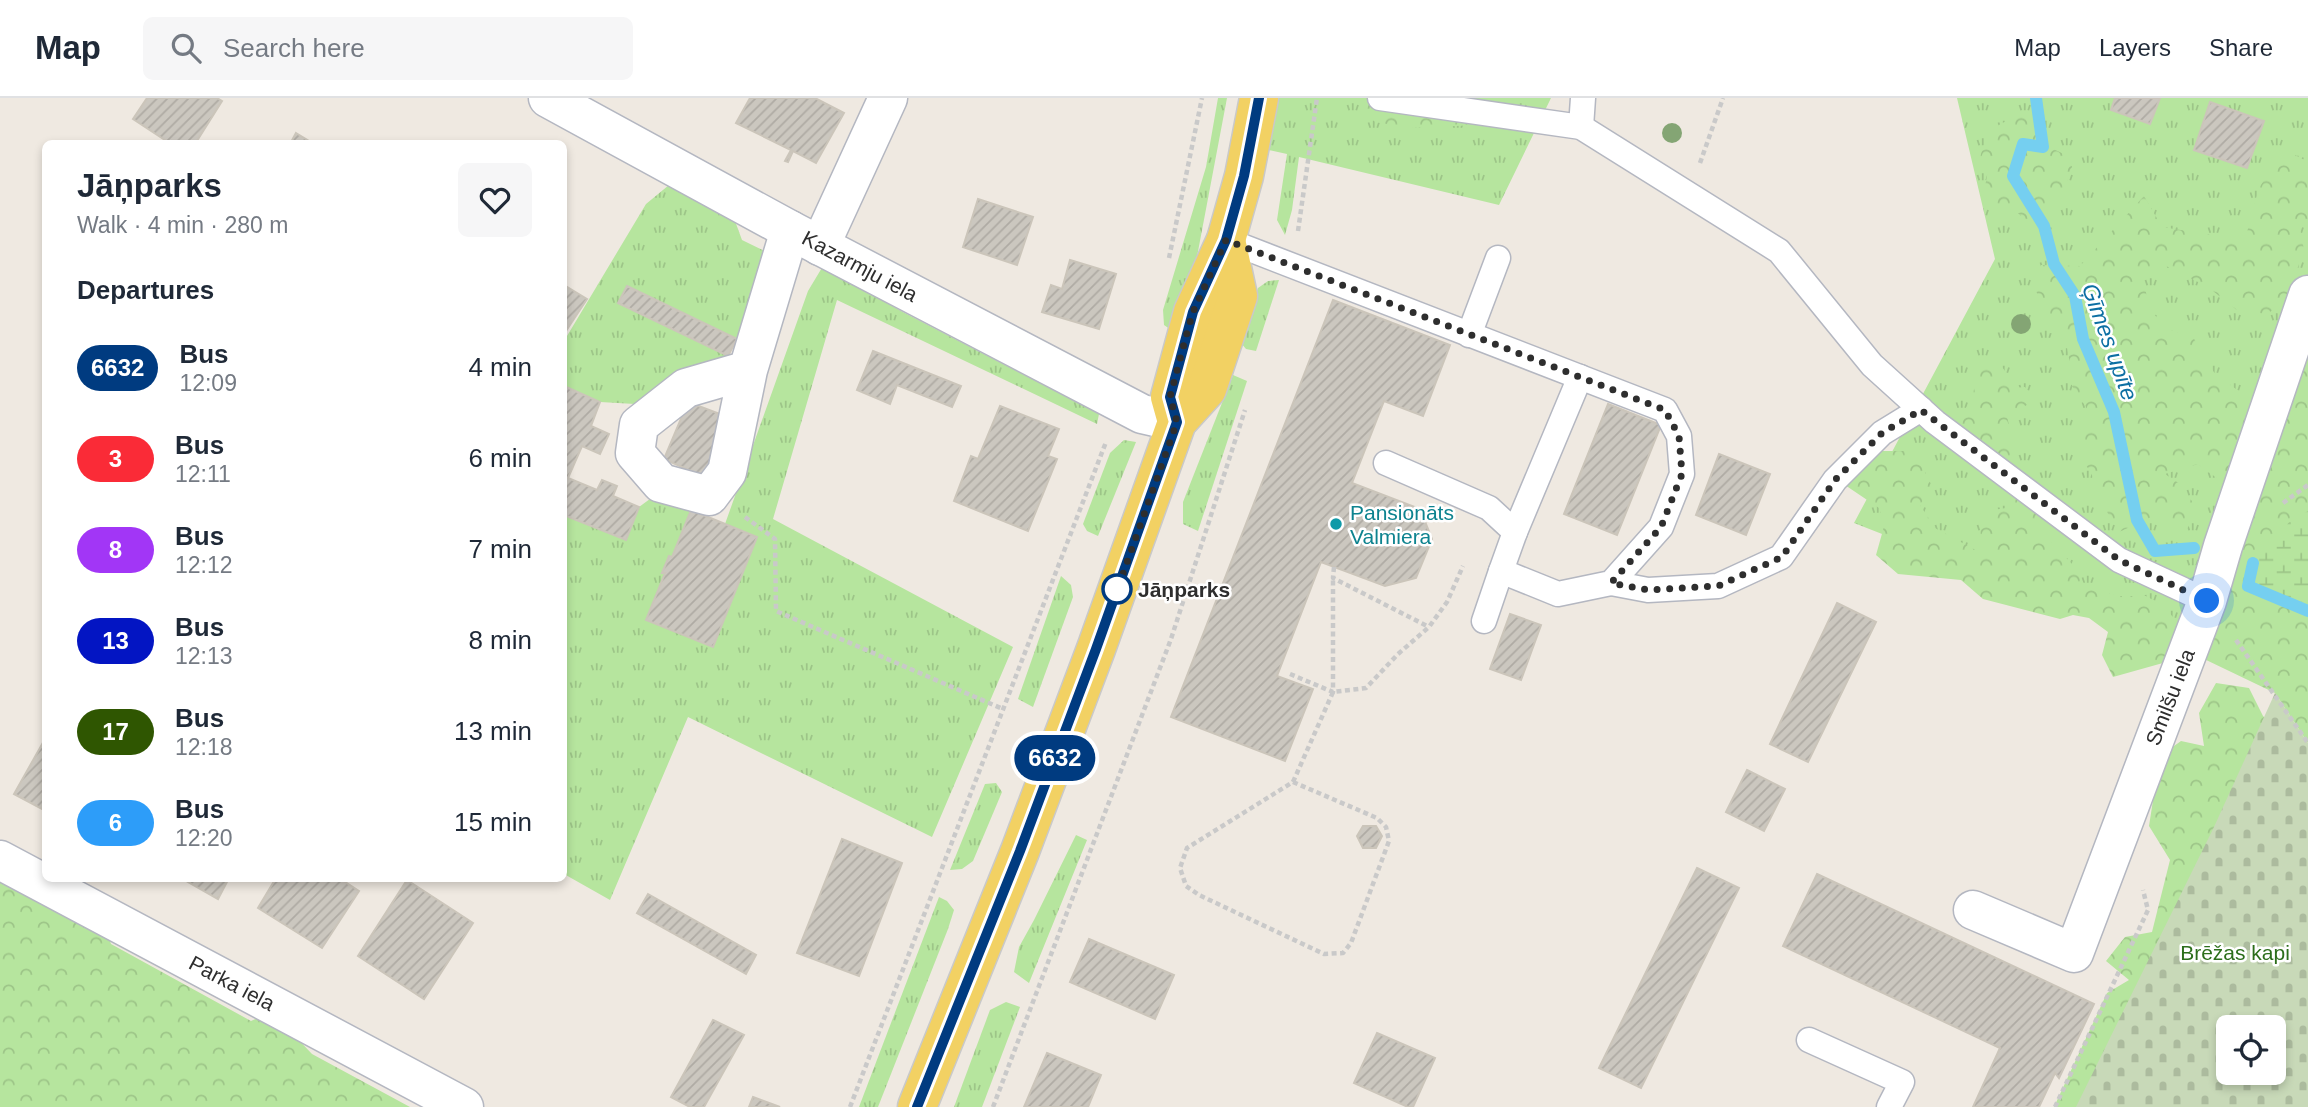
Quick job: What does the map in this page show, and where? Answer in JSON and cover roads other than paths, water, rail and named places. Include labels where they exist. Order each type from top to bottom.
[{"type":"main road","points":[[917,1107],[1020,851],[1177,422],[1207,389],[1238,296],[1226,240],[1249,156],[1259,98]]},
{"type":"street","name":"Kazarmju iela","points":[[548,98],[805,238],[1142,414],[1177,422]]},
{"type":"street","points":[[748,370],[686,387],[639,425],[635,453],[661,483],[709,496],[727,472],[748,370],[805,238],[888,98]]},
{"type":"street","name":"Smilšu iela","points":[[1973,910],[2074,953],[2207,601],[2308,295]]},
{"type":"street","name":"Parka iela","points":[[0,860],[464,1107]]},
{"type":"lane","points":[[1380,98],[1581,127],[1779,251],[1872,365],[1921,410],[2119,560],[2207,601]]},
{"type":"lane","points":[[1581,127],[1583,98]]},
{"type":"lane","points":[[1226,240],[1665,410],[1679,436],[1682,474],[1661,527],[1611,583]]},
{"type":"lane","points":[[1469,335],[1498,258]]},
{"type":"lane","points":[[1484,621],[1515,532],[1580,377]]},
{"type":"lane","points":[[1501,571],[1558,594],[1611,583],[1648,590],[1718,586],[1782,557],[1835,480],[1882,433],[1921,410]]},
{"type":"lane","points":[[1386,463],[1489,508],[1515,532]]},
{"type":"lane","points":[[1808,1040],[1902,1083],[1889,1107]]},
{"type":"waterway","name":"Ģīmes upīte","points":[[2036,98],[2043,147],[2023,144],[2013,176],[2044,226],[2054,264],[2075,296],[2083,339],[2114,412],[2137,520],[2155,551],[2194,548]]},
{"type":"waterway","name":"Ģīmes upīte","points":[[2253,563],[2248,586],[2308,611]]},
{"type":"place","name":"Pansionāts Valmiera","points":[[1336,524]]},
{"type":"place","name":"Jāņparks","points":[[1117,589]]},
{"type":"park label","name":"Brēžas kapi","points":[[2235,952]]}]
